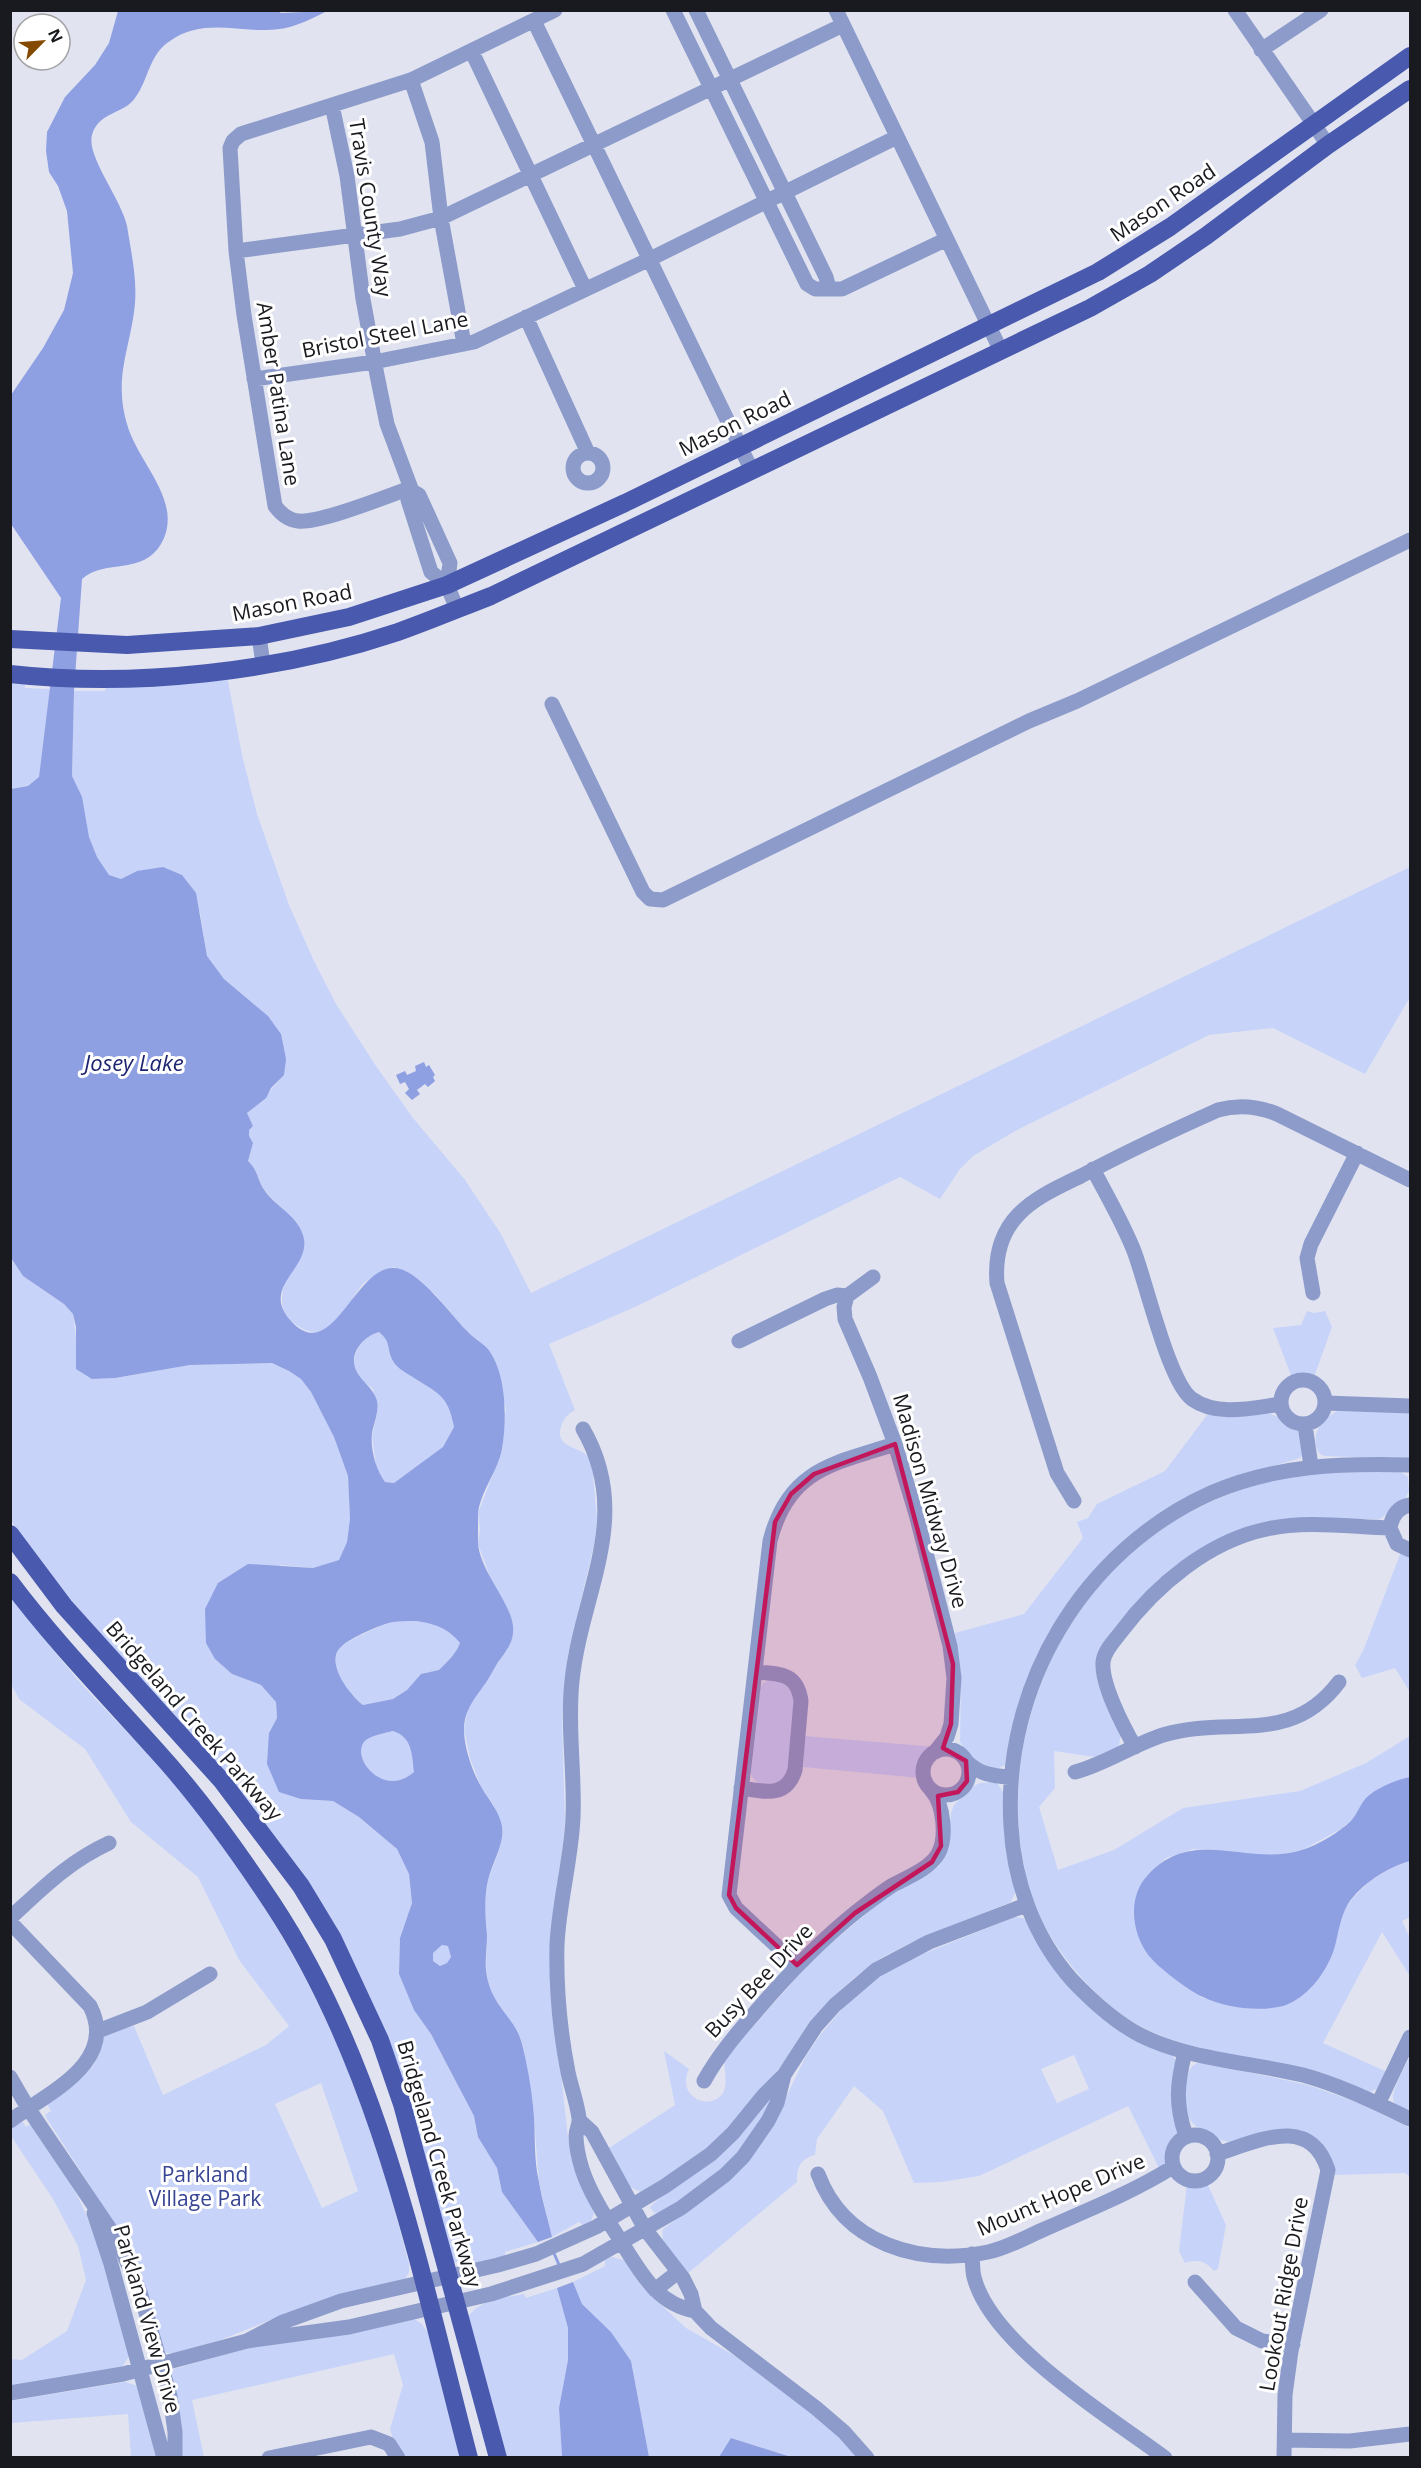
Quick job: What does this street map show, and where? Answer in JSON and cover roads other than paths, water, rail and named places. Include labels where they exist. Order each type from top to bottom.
[{"type":"main road","name":"Mason Road","points":[[10,639],[105,644],[259,636],[349,617],[447,585],[741,446],[1129,254],[1206,202],[1410,56]]},
{"type":"main road","points":[[10,674],[106,678],[201,673],[263,664],[306,656],[397,632],[491,596],[1090,308],[1150,274],[1206,236],[1328,145],[1410,89]]},
{"type":"main road","name":"Bridgeland Creek Parkway","points":[[13,1543],[64,1606],[222,1781],[301,1886],[333,1939],[380,2040],[402,2104],[498,2457]]},
{"type":"main road","points":[[10,1582],[42,1624],[157,1751],[198,1801],[273,1905],[329,2004],[350,2052],[392,2170],[469,2457]]},
{"type":"street","points":[[332,105],[411,80],[555,10]]},
{"type":"street","points":[[673,10],[807,284],[815,289],[842,289],[947,239]]},
{"type":"street","points":[[696,10],[826,277],[829,288]]},
{"type":"street","points":[[836,10],[1001,351]]},
{"type":"street","points":[[1235,10],[1328,145]]},
{"type":"street","points":[[1261,50],[1321,10]]},
{"type":"street","points":[[534,21],[752,471]]},
{"type":"street","points":[[236,251],[354,237],[400,229],[441,218],[843,25]]},
{"type":"street","points":[[472,52],[585,289]]},
{"type":"street","points":[[411,80],[432,142],[441,218],[464,345]]},
{"type":"street","name":"Travis County Way","points":[[332,105],[347,176],[354,237],[374,362],[387,424],[411,490],[408,500],[431,572],[447,585],[457,609]]},
{"type":"street","name":"Amber Patina Lane","points":[[332,105],[241,134],[233,141],[230,148],[236,251],[272,497],[279,511],[288,519],[304,521],[411,490]]},
{"type":"street","name":"Bristol Steel Lane","points":[[254,379],[374,362],[464,345],[650,259],[897,136]]},
{"type":"street","points":[[526,317],[588,453]]},
{"type":"street","points":[[552,704],[639,885],[650,899],[663,900],[1029,721],[1088,696],[1410,540]]},
{"type":"street","points":[[259,636],[263,664]]},
{"type":"street","points":[[1074,1501],[1057,1473],[1000,1300],[996,1265],[1002,1239],[1018,1215],[1044,1195],[1093,1169],[1231,1106],[1261,1108],[1278,1114],[1410,1180]]},
{"type":"street","points":[[1312,1293],[1307,1258],[1311,1244],[1357,1153]]},
{"type":"street","points":[[1093,1169],[1131,1245],[1173,1373],[1189,1398],[1200,1404],[1230,1410],[1281,1404]]},
{"type":"street","points":[[739,1341],[825,1299],[837,1295],[847,1296],[873,1277]]},
{"type":"street","name":"Madison Midway Drive","points":[[847,1296],[844,1307],[845,1319],[874,1386],[895,1444],[916,1514],[953,1664],[951,1724],[954,1740],[964,1758]]},
{"type":"street","points":[[1298,1380],[1307,1380],[1316,1384],[1322,1391],[1325,1403],[1320,1418],[1305,1425],[1294,1423],[1286,1418],[1281,1404],[1283,1391],[1289,1384],[1298,1380]]},
{"type":"street","points":[[1325,1403],[1410,1406]]},
{"type":"street","points":[[1305,1425],[1311,1466]]},
{"type":"street","points":[[583,1429],[599,1462],[605,1519],[600,1561],[582,1627],[572,1681],[570,1739],[573,1816],[557,1945],[562,2024],[568,2070],[580,2121],[576,2135],[582,2170],[622,2243],[664,2300],[679,2308],[695,2311]]},
{"type":"street","points":[[797,1965],[736,1908],[729,1895],[770,1541],[781,1508],[796,1488],[814,1474],[895,1444]]},
{"type":"street","points":[[1410,1465],[1349,1463],[1278,1471],[1210,1494],[1157,1525],[1117,1556],[1087,1589],[1064,1620],[1032,1681],[1020,1716],[1010,1778],[1011,1842],[1017,1875],[1026,1905],[1056,1959],[1095,2002],[1118,2021],[1139,2034],[1185,2052],[1306,2076],[1378,2104],[1410,2120]]},
{"type":"street","points":[[1410,1506],[1394,1514],[1390,1528],[1397,1544],[1410,1550]]},
{"type":"street","points":[[1135,1747],[1119,1716],[1104,1677],[1103,1657],[1142,1606],[1167,1582],[1212,1551],[1265,1529],[1302,1525],[1390,1528]]},
{"type":"street","points":[[741,1788],[770,1792],[779,1790],[792,1780],[795,1770],[801,1701],[799,1690],[795,1682],[788,1677],[755,1672]]},
{"type":"street","points":[[1075,1772],[1096,1767],[1135,1747],[1164,1735],[1184,1730],[1286,1722],[1314,1708],[1340,1682]]},
{"type":"street","name":"Madison Midway Drive","points":[[935,1752],[947,1737],[951,1724]]},
{"type":"street","points":[[989,1776],[945,1795],[931,1790],[923,1770],[925,1763],[935,1752],[949,1750],[989,1776],[1010,1778]]},
{"type":"street","points":[[961,1790],[969,1775],[964,1758]]},
{"type":"street","name":"Busy Bee Drive","points":[[704,2081],[720,2054],[797,1965],[855,1913],[890,1887],[932,1862],[941,1846],[943,1816],[939,1800],[931,1790]]},
{"type":"street","name":"Busy Bee Drive","points":[[943,1816],[961,1790]]},
{"type":"street","points":[[10,2121],[68,2080],[91,2057],[97,2044],[98,2031],[96,2018],[90,2006],[10,1920],[64,1868],[85,1854],[109,1843]]},
{"type":"street","points":[[246,2341],[283,2322],[341,2301],[515,2260],[583,2234],[711,2154],[733,2133],[764,2095],[784,2075],[816,2026],[855,1986],[876,1970],[928,1942],[1026,1905]]},
{"type":"street","points":[[98,2031],[147,2012],[210,1974]]},
{"type":"street","points":[[1378,2104],[1410,2037]]},
{"type":"street","points":[[1185,2052],[1180,2074],[1178,2104],[1186,2136]]},
{"type":"street","points":[[10,2393],[76,2383],[140,2369],[246,2341],[349,2327],[455,2302],[584,2264],[705,2192],[743,2157],[768,2121],[777,2103],[784,2075]]},
{"type":"street","name":"Parkland View Drive","points":[[10,2077],[28,2108],[118,2241],[136,2281],[170,2396],[175,2432],[175,2457]]},
{"type":"street","points":[[580,2121],[592,2132],[645,2229],[678,2272],[691,2294],[695,2311],[711,2328],[816,2408],[867,2457]]},
{"type":"street","points":[[1196,2134],[1206,2138],[1213,2144],[1217,2154],[1214,2170],[1201,2180],[1185,2179],[1173,2167],[1173,2149],[1186,2136],[1196,2134]]},
{"type":"street","name":"Lookout Ridge Drive","points":[[1217,2154],[1263,2139],[1299,2136],[1312,2143],[1323,2155],[1328,2170],[1285,2395],[1284,2457]]},
{"type":"street","points":[[582,2170],[606,2160]]},
{"type":"street","name":"Mount Hope Drive","points":[[818,2174],[825,2193],[837,2209],[863,2232],[890,2248],[928,2256],[990,2252],[1128,2193],[1173,2167]]},
{"type":"street","name":"Parkland View Drive","points":[[87,2193],[111,2264],[164,2457]]},
{"type":"street","points":[[972,2254],[973,2277],[983,2299],[1007,2334],[1036,2362],[1165,2457]]},
{"type":"street","points":[[655,2290],[678,2272]]},
{"type":"street","points":[[1196,2282],[1236,2328],[1262,2341],[1293,2344]]},
{"type":"street","points":[[1285,2440],[1350,2441],[1410,2434]]},
{"type":"street","points":[[269,2457],[371,2437],[389,2445],[398,2457]]},
{"type":"water","name":"Josey Lake","points":[[276,10],[281,13],[327,11],[291,27],[267,30],[206,28],[182,34],[163,46],[153,60],[135,98],[124,108],[100,121],[92,135],[94,154],[124,215],[134,274],[135,303],[122,376],[123,407],[133,439],[164,498],[167,528],[161,544],[144,560],[134,564],[102,569],[82,579],[74,691],[72,776],[82,797],[89,837],[97,857],[109,875],[121,879],[137,871],[163,867],[182,875],[196,893],[207,956],[224,979],[268,1016],[281,1034],[286,1059],[284,1075],[271,1088],[266,1098],[247,1113],[253,1126],[249,1130],[253,1143],[248,1161],[265,1191],[293,1218],[302,1231],[304,1250],[283,1288],[281,1298],[283,1309],[291,1321],[306,1332],[319,1332],[331,1324],[366,1283],[379,1272],[393,1268],[402,1270],[422,1283],[468,1333],[487,1348],[498,1370],[504,1397],[504,1437],[500,1457],[479,1506],[478,1542],[484,1565],[509,1612],[513,1635],[508,1648],[471,1704],[464,1730],[467,1753],[473,1769],[479,1784],[497,1811],[502,1826],[502,1839],[490,1873],[486,1894],[486,1970],[492,1993],[519,2034],[527,2067],[533,2106],[537,2173],[552,2237],[538,2242],[502,2192],[497,2168],[478,2137],[474,2116],[431,2034],[414,2010],[399,1974],[400,1938],[412,1903],[409,1874],[397,1849],[359,1817],[333,1801],[301,1799],[279,1792],[267,1764],[269,1733],[277,1718],[276,1702],[261,1685],[232,1674],[215,1659],[206,1643],[205,1609],[218,1583],[248,1564],[313,1568],[339,1560],[347,1542],[350,1519],[348,1476],[334,1437],[311,1392],[301,1379],[272,1363],[190,1365],[115,1378],[92,1379],[76,1369],[76,1327],[73,1314],[64,1304],[23,1276],[11,1258],[11,789],[28,786],[39,777],[61,598],[11,524],[11,395],[43,348],[64,310],[73,273],[67,211],[58,186],[49,172],[46,151],[47,132],[65,97],[95,65],[109,43],[118,11]],"holes":[[[379,1332],[386,1339],[391,1356],[398,1367],[445,1401],[454,1427],[443,1447],[394,1483],[385,1482],[376,1465],[372,1433],[377,1413],[377,1401],[375,1395],[357,1373],[354,1362],[358,1347]],[[413,1621],[446,1630],[460,1643],[456,1651],[439,1670],[421,1674],[407,1690],[393,1699],[363,1705],[340,1677],[335,1660],[337,1652],[346,1643],[374,1628],[393,1622]],[[393,1731],[404,1737],[410,1747],[414,1772],[402,1779],[391,1781],[380,1778],[372,1772],[365,1764],[362,1747],[366,1740]],[[442,1945],[448,1946],[451,1957],[447,1963],[440,1966],[433,1961],[433,1953]]]},
{"type":"water","points":[[424,1062],[426,1067],[429,1065],[435,1075],[433,1077],[435,1081],[428,1087],[425,1084],[417,1090],[420,1094],[412,1100],[405,1093],[409,1089],[405,1082],[400,1084],[396,1075],[405,1071],[407,1075],[416,1071],[415,1066]]},
{"type":"water","points":[[1410,1777],[1410,1861],[1393,1867],[1376,1877],[1353,1897],[1340,1923],[1329,1962],[1310,1989],[1292,2002],[1273,2008],[1253,2009],[1222,2004],[1203,1997],[1167,1973],[1143,1947],[1134,1916],[1136,1895],[1147,1876],[1165,1861],[1183,1853],[1202,1850],[1284,1854],[1305,1849],[1323,1841],[1346,1825],[1366,1798],[1375,1791]]},
{"type":"water","points":[[573,2282],[582,2304],[611,2332],[631,2361],[649,2457],[562,2457],[559,2408],[568,2360],[568,2328],[557,2288]]},
{"type":"water","points":[[731,2438],[791,2457],[719,2457]]},
{"type":"waterway","points":[[553,2251],[560,2267]]},
{"type":"park label","name":"Parkland Village Park","points":[[205,2187]]}]
